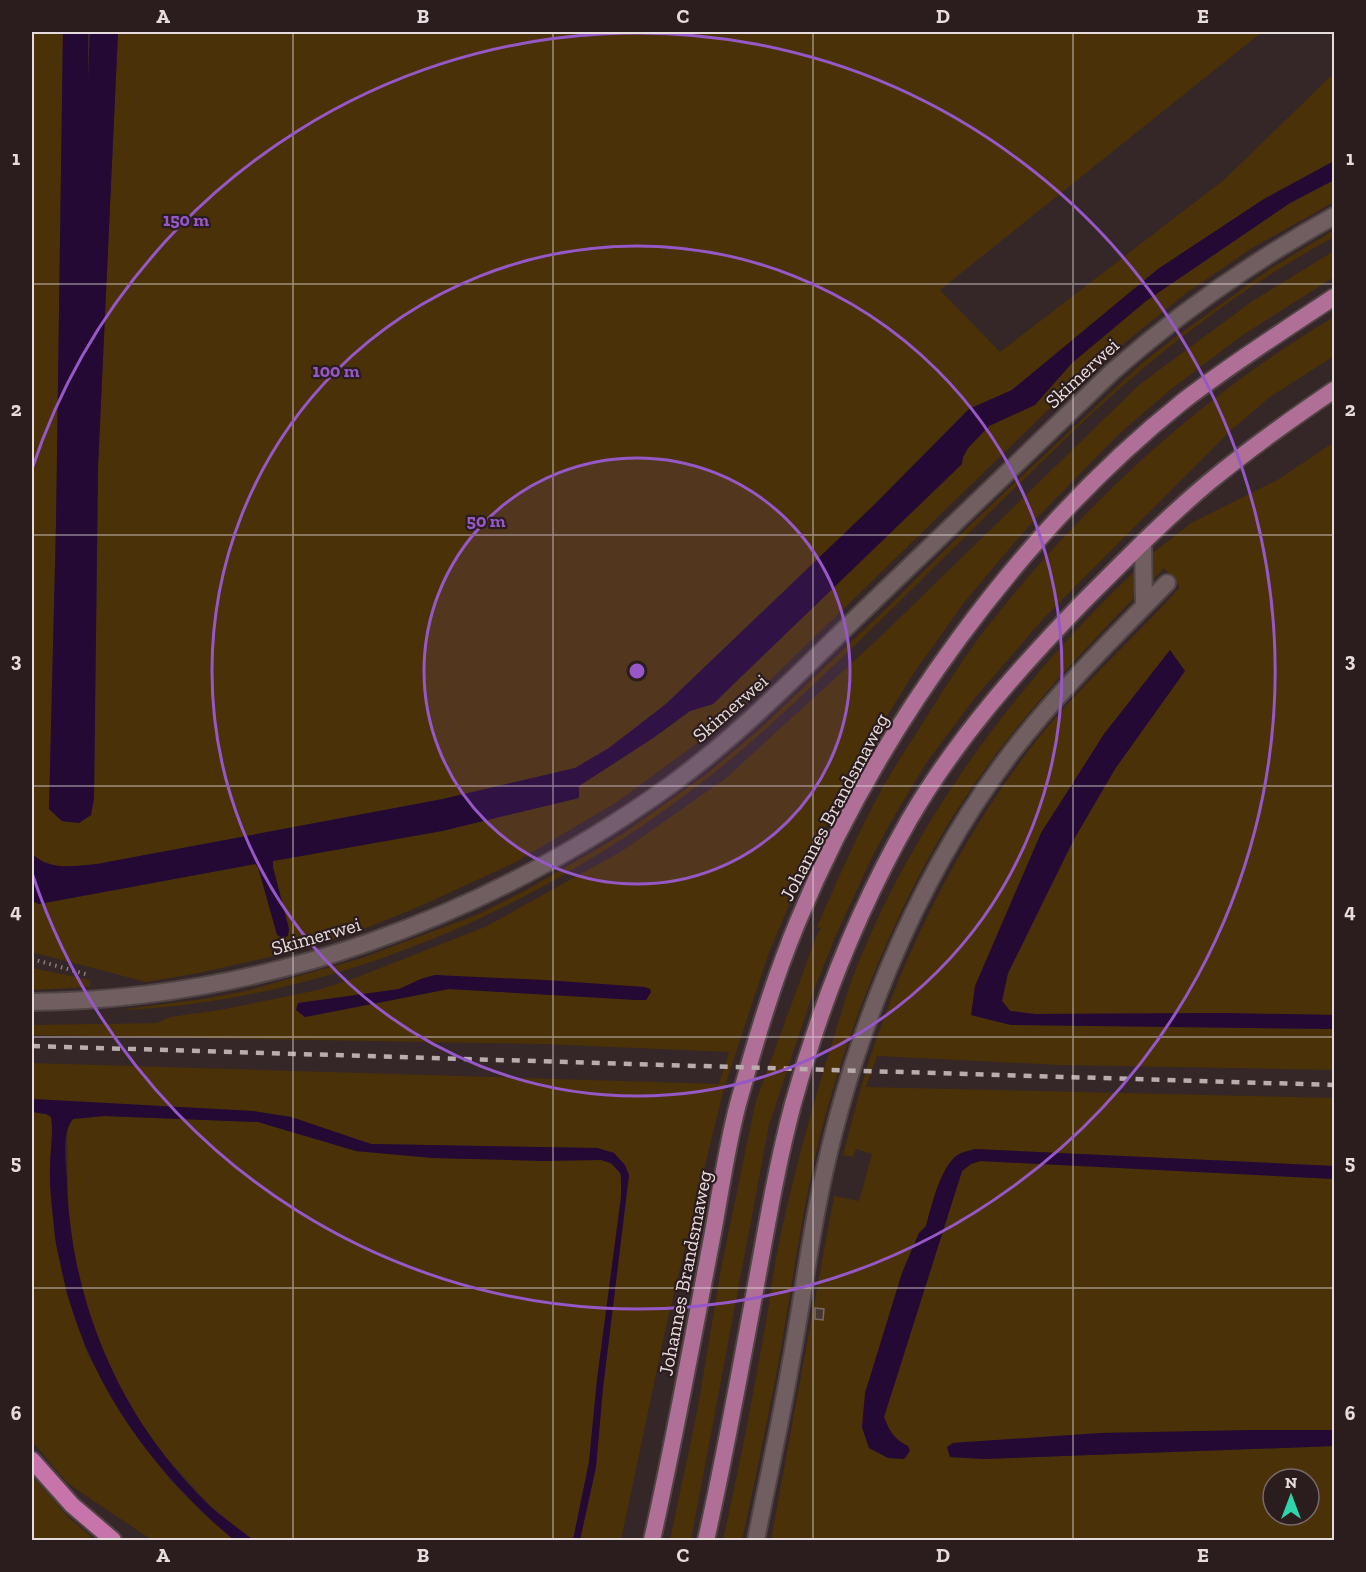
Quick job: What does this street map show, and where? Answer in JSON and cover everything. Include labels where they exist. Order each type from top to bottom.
[{"type":"highway","points":[[32,1460],[72,1505],[113,1540]]},
{"type":"main road","name":"Johannes Brandsmaweg","points":[[652,1540],[678,1426],[737,1108],[771,993],[798,921],[860,794],[914,702],[991,598],[1050,526],[1111,465],[1180,404],[1237,360],[1335,297]]},
{"type":"main road","points":[[706,1540],[723,1465],[774,1183],[793,1103],[827,999],[848,946],[876,883],[910,818],[965,735],[1043,643],[1143,542],[1209,482],[1263,440],[1335,390]]},
{"type":"street","name":"Skimerwei","points":[[32,1002],[81,1001],[169,991],[257,974],[338,954],[417,926],[474,901],[581,843],[674,782],[776,697],[1112,372],[1154,336],[1287,242],[1335,216]]},
{"type":"street","points":[[1143,542],[1144,606]]},
{"type":"street","points":[[756,1540],[820,1196],[851,1075],[877,1000],[898,949],[946,853],[1011,754],[1083,669],[1167,583]]},
{"type":"path","points":[[32,959],[96,977]]},
{"type":"shaded area","points":[[32,32],[63,32],[56,526],[49,809],[62,821],[79,823],[91,815],[94,798],[98,467],[118,32],[1262,32],[940,290],[1000,352],[1225,179],[1334,73],[1334,161],[1264,199],[1158,269],[1012,390],[969,409],[874,505],[666,704],[609,748],[575,768],[443,799],[97,864],[63,866],[47,863],[32,854]]},
{"type":"shaded area","points":[[63,32],[88,32],[88,81],[90,32],[118,32],[98,467],[94,798],[91,815],[79,823],[62,821],[49,809],[56,526]]},
{"type":"shaded area","points":[[1334,161],[1334,180],[1290,203],[1146,301],[1072,363],[1035,405],[989,426],[968,448],[962,464],[713,704],[690,711],[579,786],[579,798],[442,831],[273,861],[289,929],[288,936],[283,938],[277,935],[258,867],[255,864],[39,904],[32,901],[32,854],[54,865],[97,864],[443,799],[575,768],[609,748],[666,704],[874,505],[969,409],[1012,390],[1158,269],[1264,199]]},
{"type":"shaded area","points":[[1334,180],[1334,202],[1252,248],[1185,294],[1081,378],[729,720],[617,802],[516,862],[423,905],[359,931],[304,949],[199,973],[146,982],[32,952],[32,901],[39,904],[256,864],[258,867],[273,867],[273,861],[442,831],[578,798],[579,786],[690,711],[713,704],[963,457],[968,448],[989,426],[1035,404],[1072,363],[1146,301],[1290,203]]},
{"type":"shaded area","points":[[1334,230],[1334,237],[1249,288],[1143,368],[1070,435],[768,727],[700,784],[628,836],[551,882],[471,922],[387,956],[302,982],[214,1001],[126,1010],[250,990],[362,958],[479,914],[528,889],[624,833],[709,772],[763,726],[971,524],[1140,365],[1270,269]]},
{"type":"shaded area","points":[[1334,251],[1334,277],[1240,337],[1170,390],[1118,435],[1027,528],[966,600],[913,674],[853,772],[808,860],[768,955],[723,1092],[667,1322],[621,1540],[580,1540],[596,1467],[603,1388],[629,1174],[614,1153],[597,1148],[371,1144],[291,1117],[253,1111],[32,1099],[32,1063],[719,1084],[729,1052],[543,1044],[32,1035],[32,1025],[157,1023],[170,1017],[220,1010],[318,990],[355,978],[485,927],[622,851],[726,778],[877,640],[1139,385],[1251,302]],"holes":[[[435,975],[646,1000],[449,989],[305,1017],[296,1010],[354,996],[399,989]]]},
{"type":"shaded area","points":[[1334,317],[1334,356],[1270,397],[1229,432],[1043,619],[974,699],[927,762],[873,855],[815,987],[769,1125],[691,1540],[670,1540],[698,1407],[721,1269],[755,1104],[821,928],[817,927],[883,787],[975,643],[1032,572],[1070,530],[1152,451],[1195,414],[1286,347]]},
{"type":"shaded area","points":[[1334,442],[1334,1015],[1035,1014],[1010,1011],[1002,1001],[1008,974],[1074,839],[1115,769],[1170,650],[971,1015],[1011,1025],[1334,1029],[1334,1070],[1059,1065],[877,1056],[866,1087],[1334,1098],[1334,1166],[974,1149],[930,1212],[926,1227],[919,1233],[902,1273],[862,1427],[869,1448],[889,1458],[904,1459],[908,1446],[893,1434],[884,1417],[962,1171],[971,1164],[980,1161],[1334,1179],[1334,1430],[1101,1433],[953,1443],[947,1447],[950,1457],[984,1459],[1334,1446],[1334,1540],[771,1540],[834,1196],[859,1201],[872,1154],[856,1149],[853,1157],[843,1155],[871,1055],[901,975],[958,858],[980,821],[1029,750],[1065,707],[1180,587],[1164,568],[1154,579],[1153,553],[1191,523],[1279,479]]},
{"type":"shaded area","points":[[1135,571],[1136,596],[1031,710],[962,803],[921,872],[884,950],[838,1072],[816,1153],[776,1376],[742,1540],[723,1540],[790,1194],[819,1086],[859,961],[912,853],[976,752],[1051,658]]},
{"type":"shaded area","points":[[1170,650],[1185,671],[1115,769],[1074,839],[1008,973],[1002,1001],[1010,1011],[1035,1014],[1334,1015],[1334,1029],[1011,1025],[971,1015],[975,986],[1041,833],[1104,734]]},
{"type":"shaded area","points":[[32,968],[86,979],[90,981],[90,987],[32,990]]},
{"type":"shaded area","points":[[435,975],[645,987],[651,992],[646,1000],[636,1000],[449,989],[305,1017],[296,1010],[298,1003],[399,989]]},
{"type":"shaded area","points":[[32,1099],[253,1111],[291,1117],[371,1144],[597,1148],[614,1153],[625,1165],[629,1175],[603,1388],[596,1467],[580,1540],[573,1540],[589,1462],[597,1380],[621,1197],[621,1174],[611,1163],[601,1160],[433,1158],[356,1151],[258,1122],[104,1116],[73,1119],[65,1142],[71,1230],[79,1274],[91,1318],[107,1359],[127,1399],[151,1437],[179,1473],[210,1506],[253,1540],[234,1540],[203,1513],[149,1453],[105,1386],[87,1350],[73,1312],[56,1240],[50,1184],[51,1117],[32,1112]]},
{"type":"shaded area","points":[[32,1112],[51,1117],[50,1169],[55,1238],[67,1295],[88,1355],[170,1480],[234,1540],[152,1540],[67,1483],[32,1441]]},
{"type":"shaded area","points":[[104,1116],[258,1122],[356,1151],[433,1158],[601,1160],[614,1166],[620,1173],[621,1197],[597,1380],[589,1462],[573,1540],[253,1540],[210,1506],[166,1457],[131,1410],[103,1351],[88,1311],[75,1262],[68,1207],[67,1126],[73,1119]]},
{"type":"shaded area","points":[[974,1149],[1334,1166],[1334,1179],[980,1161],[971,1164],[962,1171],[884,1417],[893,1434],[908,1446],[910,1451],[904,1459],[888,1458],[869,1448],[862,1427],[865,1393],[902,1273],[919,1233],[926,1226],[933,1199],[945,1170],[956,1156]]},
{"type":"shaded area","points":[[1334,1430],[1334,1446],[984,1459],[950,1457],[947,1447],[953,1443],[1101,1433]]},
{"type":"shaded area","points":[[32,1476],[68,1517],[95,1540],[32,1540]]},
{"type":"building","points":[[815,1308],[824,1309],[823,1320],[815,1319]]},
{"type":"railway","points":[[32,1046],[1334,1085]]}]
